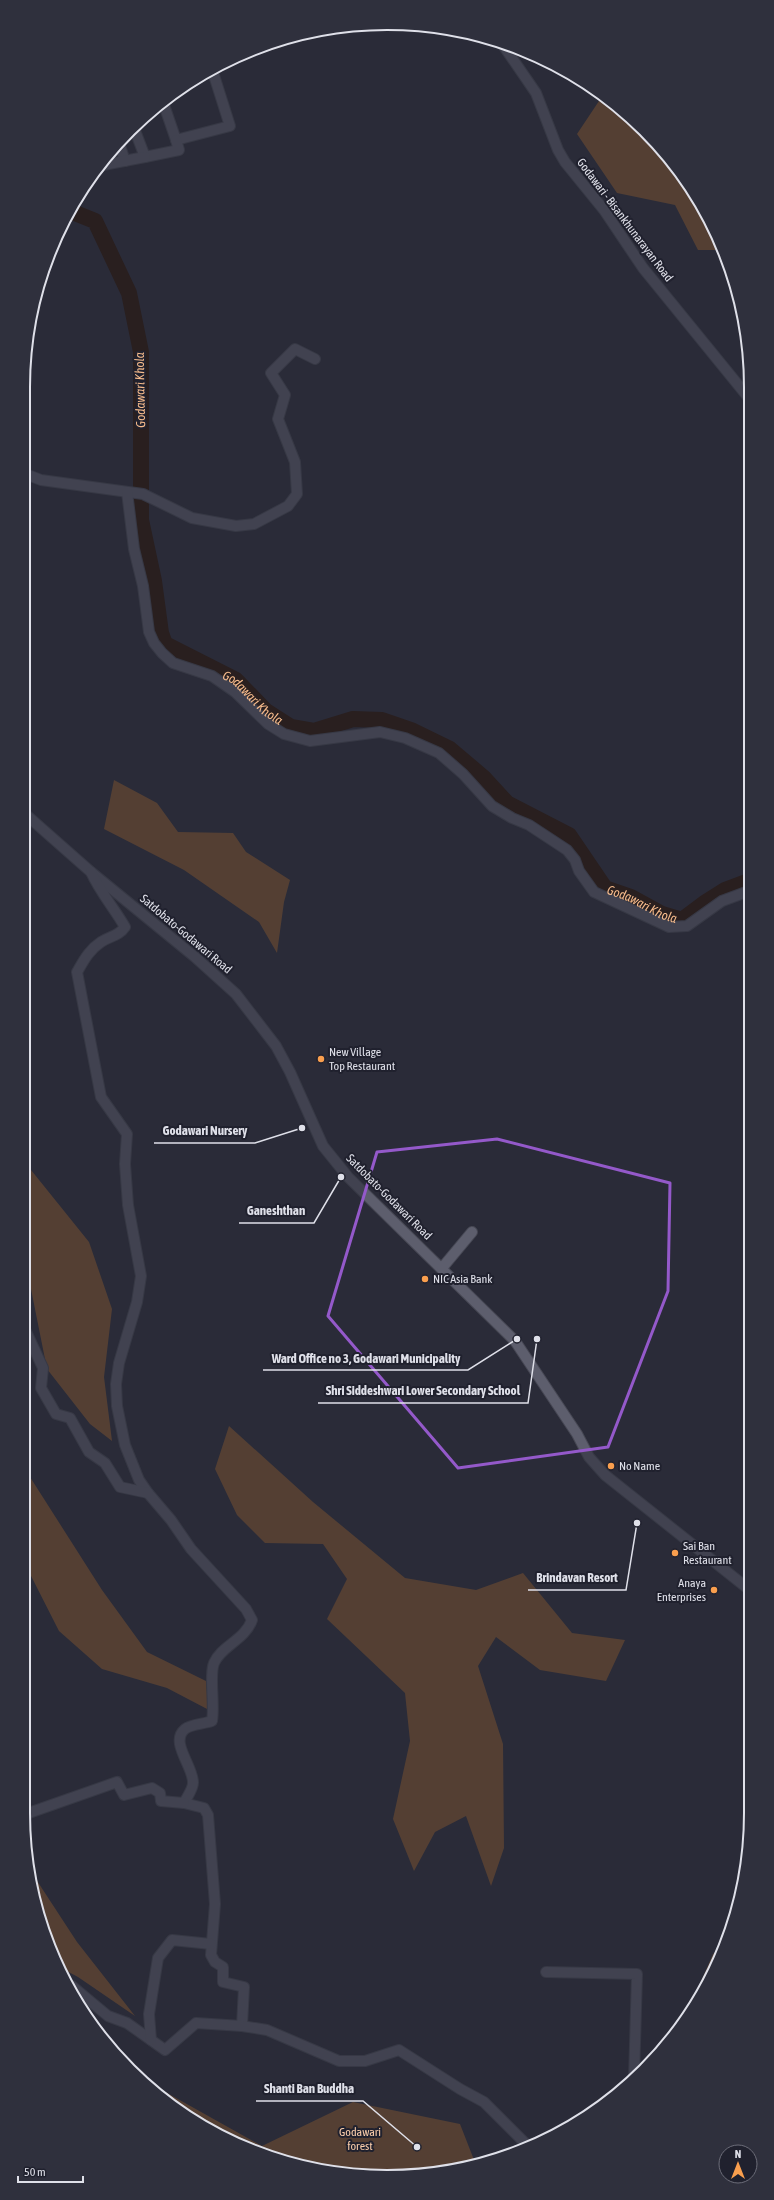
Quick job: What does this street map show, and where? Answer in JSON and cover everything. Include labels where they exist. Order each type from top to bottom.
[{"type":"street","name":"Godawari - Bisankhunarayan Road","points":[[507,51],[536,93],[558,150],[565,162],[604,210],[643,268],[744,392]]},
{"type":"street","points":[[176,140],[230,126],[214,75]]},
{"type":"street","points":[[109,164],[179,150],[165,108]]},
{"type":"street","points":[[136,134],[145,157]]},
{"type":"street","points":[[121,149],[126,161]]},
{"type":"street","points":[[30,476],[41,480],[143,494],[192,518],[236,526],[254,524],[288,506],[296,494],[295,462],[278,419],[285,395],[271,373],[295,349],[315,359]]},
{"type":"street","points":[[127,492],[134,549],[142,586],[149,632],[154,643],[173,663],[212,676],[235,692],[268,724],[284,734],[310,741],[380,732],[405,738],[439,754],[463,774],[492,806],[512,818],[529,825],[567,850],[575,860],[578,871],[594,892],[669,926],[687,926],[722,901],[744,893]]},
{"type":"street","name":"Satdobato-Godawari Road","points":[[30,818],[91,872],[195,957],[236,994],[276,1046],[290,1072],[323,1146],[348,1178],[442,1268],[515,1341],[577,1434],[589,1457],[601,1471],[744,1586]]},
{"type":"street","points":[[91,872],[100,891],[125,927],[120,933],[102,941],[88,952],[77,972],[101,1096],[127,1134],[125,1164],[128,1205],[141,1276],[137,1302],[119,1363],[116,1384],[117,1406],[126,1445],[139,1480],[148,1494],[171,1520],[191,1549],[246,1609],[252,1620],[249,1630],[218,1657],[213,1664],[214,1711],[212,1721],[186,1727],[181,1733],[180,1745],[192,1775],[193,1785],[184,1803]]},
{"type":"street","points":[[442,1268],[472,1232]]},
{"type":"street","points":[[30,1340],[43,1368],[41,1388],[56,1414],[70,1418],[90,1452],[105,1463],[120,1487],[148,1494]]},
{"type":"street","points":[[30,1813],[117,1782],[124,1795],[152,1788],[160,1793],[161,1801],[184,1803],[204,1808],[208,1816],[214,1904],[211,1955],[215,1962],[223,1967],[224,1982],[244,1987],[242,2026]]},
{"type":"street","points":[[151,2040],[149,2014],[158,1958],[172,1940],[211,1944]]},
{"type":"street","points":[[546,1972],[637,1974],[634,2069]]},
{"type":"street","points":[[77,1990],[108,2016],[127,2023],[165,2050],[196,2023],[242,2026],[267,2030],[339,2061],[365,2061],[399,2050],[460,2090],[484,2102],[525,2143]]},
{"type":"highlighted area","points":[[497,1139],[670,1183],[668,1291],[608,1447],[458,1468],[328,1316],[377,1152]]},
{"type":"green space","points":[[599,101],[604,104],[639,135],[670,170],[696,209],[717,250],[698,250],[675,205],[617,193],[577,134]]},
{"type":"green space","points":[[114,780],[157,803],[178,832],[233,833],[246,852],[290,880],[284,902],[277,953],[259,922],[184,870],[104,829]]},
{"type":"green space","points":[[30,1169],[89,1242],[112,1309],[104,1377],[112,1441],[90,1424],[47,1369],[31,1289]]},
{"type":"green space","points":[[229,1426],[313,1502],[405,1578],[476,1590],[523,1573],[572,1633],[625,1640],[606,1681],[540,1670],[496,1637],[478,1666],[503,1744],[504,1848],[491,1886],[466,1816],[435,1832],[414,1871],[393,1819],[410,1741],[405,1693],[327,1619],[347,1579],[323,1544],[265,1543],[237,1515],[215,1469]]},
{"type":"green space","points":[[30,1477],[102,1590],[147,1652],[206,1681],[209,1710],[167,1688],[102,1669],[59,1631],[30,1574]]},
{"type":"green space","points":[[36,1880],[77,1942],[135,2016],[67,1971],[57,1950],[42,1905]]},
{"type":"green space","points":[[717,1951],[699,1987],[713,1954]]},
{"type":"green space","name":"Godawari forest","points":[[165,2092],[262,2146],[353,2102],[460,2124],[474,2159],[434,2167],[410,2169],[387,2170],[340,2167],[295,2158],[250,2143],[208,2122]]},
{"type":"waterway","name":"Godawari Khola","points":[[75,213],[95,221],[129,293],[141,352],[141,520],[154,581],[161,633],[165,644],[236,680],[266,711],[291,727],[314,731],[353,719],[382,720],[411,730],[450,749],[483,777],[507,803],[569,835],[605,888],[631,897],[662,914],[682,920],[725,890],[744,883]]},
{"type":"place","name":"New Village Top Restaurant","points":[[321,1059]]},
{"type":"place","name":"Godawari Nursery","points":[[302,1128]]},
{"type":"place","name":"Ganeshthan","points":[[341,1177]]},
{"type":"place","name":"NIC Asia Bank","points":[[425,1279]]},
{"type":"place","name":"Ward Office no 3, Godawari Municipality","points":[[517,1339]]},
{"type":"place","name":"Shri Siddeshwari Lower Secondary School","points":[[537,1339]]},
{"type":"place","name":"No Name","points":[[611,1466]]},
{"type":"place","name":"Brindavan Resort","points":[[637,1523]]},
{"type":"place","name":"Sai Ban Restaurant","points":[[675,1553]]},
{"type":"place","name":"Anaya Enterprises","points":[[714,1590]]},
{"type":"place","name":"Shanti Ban Buddha","points":[[417,2147]]}]
